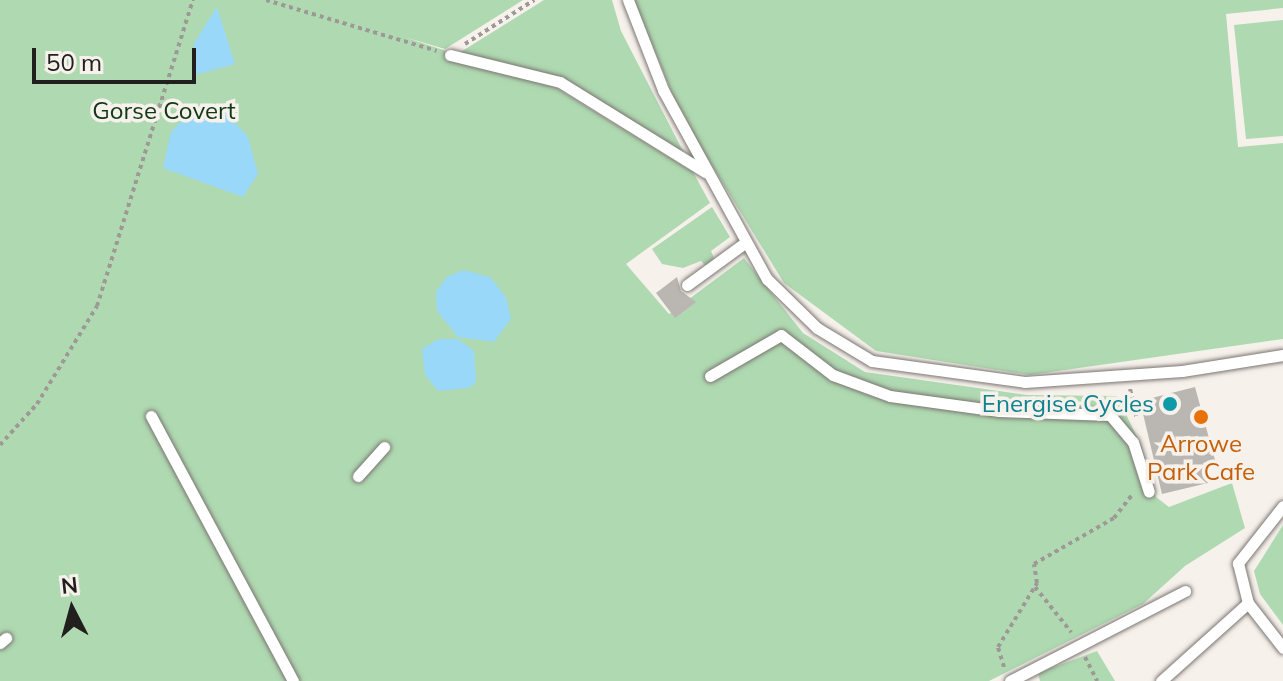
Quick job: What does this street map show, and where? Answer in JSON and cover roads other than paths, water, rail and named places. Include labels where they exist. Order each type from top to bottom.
[{"type":"lane","points":[[628,0],[663,90],[705,172],[767,279],[817,328],[872,361],[1025,382],[1127,375],[1283,355]]},
{"type":"lane","points":[[450,55],[560,82],[705,172]]},
{"type":"lane","points":[[687,285],[746,242]]},
{"type":"lane","points":[[710,376],[781,335],[833,375],[890,396],[999,411],[1110,415],[1133,442],[1149,492]]},
{"type":"lane","points":[[151,416],[293,681]]},
{"type":"lane","points":[[358,476],[384,447]]},
{"type":"lane","points":[[1283,506],[1238,563],[1248,603],[1283,648]]},
{"type":"lane","points":[[1009,681],[1185,591]]},
{"type":"lane","points":[[1161,681],[1248,603]]},
{"type":"water","points":[[217,7],[235,64],[192,76],[194,43]]},
{"type":"water","points":[[218,104],[248,137],[258,174],[243,197],[163,168],[171,132],[190,112]]},
{"type":"water","points":[[463,270],[490,277],[506,297],[511,319],[494,342],[458,337],[437,311],[436,292],[447,277]]},
{"type":"water","points":[[439,339],[458,339],[474,351],[476,382],[469,388],[438,391],[425,375],[422,349]]},
{"type":"place","name":"Energise Cycles","points":[[1170,404]]},
{"type":"place","name":"Arrowe Park Cafe","points":[[1201,417]]},
{"type":"park label","name":"Gorse Covert","points":[[164,111]]}]
